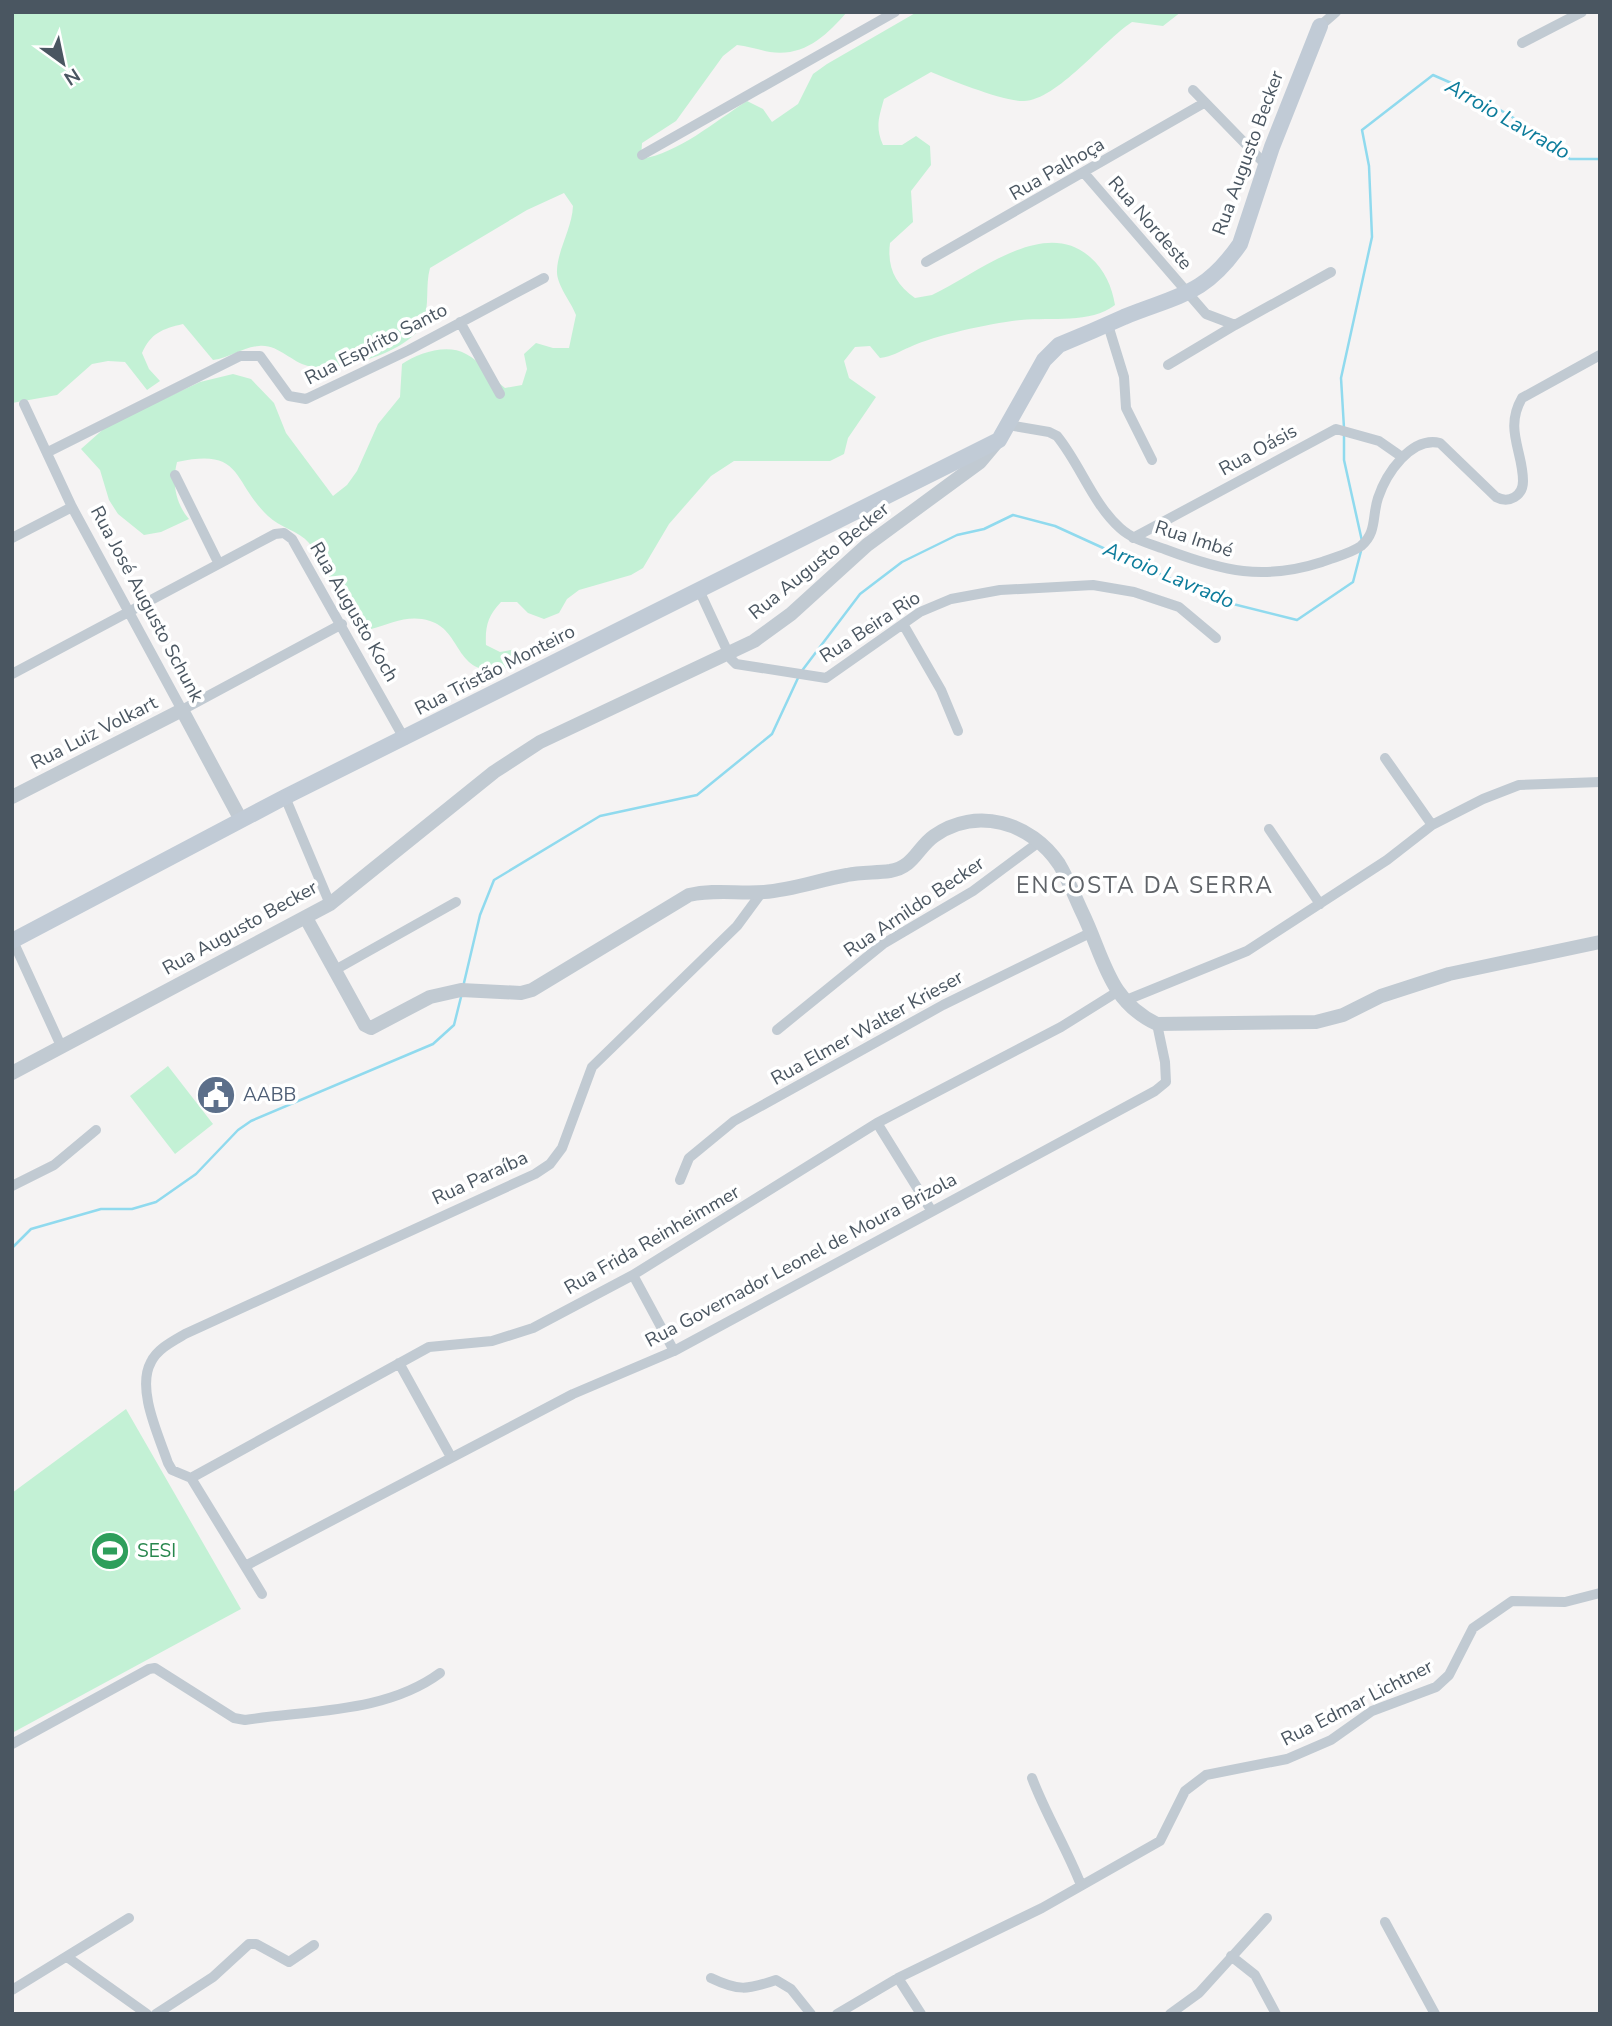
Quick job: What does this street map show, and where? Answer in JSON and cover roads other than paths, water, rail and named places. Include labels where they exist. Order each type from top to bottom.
[{"type":"main road","name":"Rua Augusto Becker","points":[[999,439],[1044,360],[1059,345],[1189,294],[1211,280],[1240,244],[1320,19]]},
{"type":"main road","name":"Rua Tristão Monteiro","points":[[13,941],[285,797],[405,740],[999,439]]},
{"type":"street","points":[[642,155],[895,12]]},
{"type":"street","name":"Rua Augusto Becker","points":[[1320,19],[1336,12]]},
{"type":"street","points":[[1522,43],[1582,12]]},
{"type":"street","points":[[1193,90],[1266,165]]},
{"type":"street","name":"Rua Palhoça","points":[[926,262],[1085,174],[1204,103]]},
{"type":"street","name":"Rua Nordeste","points":[[1085,174],[1206,314],[1235,325]]},
{"type":"street","points":[[1167,365],[1331,272]]},
{"type":"street","name":"Rua Espírito Santo","points":[[48,452],[240,356],[260,356],[289,396],[306,399],[544,278]]},
{"type":"street","points":[[460,322],[500,394]]},
{"type":"street","points":[[1108,325],[1124,377],[1126,408],[1152,460]]},
{"type":"street","points":[[1402,457],[1420,444],[1432,441],[1440,443],[1496,497],[1504,501],[1513,499],[1521,491],[1523,480],[1514,425],[1522,398],[1600,355]]},
{"type":"street","name":"Rua José Augusto Schunk","points":[[24,404],[72,507],[241,820]]},
{"type":"street","name":"Rua Imbé","points":[[1008,425],[1049,432],[1057,436],[1118,527],[1133,538],[1208,565],[1255,574],[1314,564],[1359,547],[1372,535],[1380,492],[1402,457]]},
{"type":"street","name":"Rua Oásis","points":[[1133,538],[1336,429],[1351,431],[1391,446],[1402,457]]},
{"type":"street","name":"Rua Augusto Becker","points":[[12,1073],[330,904],[495,772],[540,742],[754,641],[791,614],[867,545],[980,461],[999,439]]},
{"type":"street","points":[[12,674],[218,562],[175,475]]},
{"type":"street","points":[[12,538],[72,507]]},
{"type":"street","name":"Rua Augusto Koch","points":[[218,562],[275,534],[284,533],[292,539],[405,740]]},
{"type":"street","name":"Rua Beira Rio","points":[[728,653],[736,664],[825,678],[838,672],[920,612],[951,599],[1000,590],[1093,585],[1133,592],[1179,607],[1216,638]]},
{"type":"street","points":[[699,590],[728,653]]},
{"type":"street","name":"Rua Luiz Volkart","points":[[12,797],[342,624]]},
{"type":"street","points":[[903,624],[942,690],[958,731]]},
{"type":"street","points":[[1385,758],[1432,825]]},
{"type":"street","name":"Rua Frida Reinheimmer","points":[[191,1478],[429,1347],[514,1336],[633,1275],[877,1123],[1120,996],[1247,951],[1387,860],[1432,825],[1519,785],[1600,782]]},
{"type":"street","points":[[285,797],[330,904]]},
{"type":"street","points":[[306,918],[365,1025],[371,1028],[421,1001],[468,990],[521,993],[532,990],[690,895],[708,891],[762,892],[850,874],[904,867],[916,859],[932,837],[958,823],[982,818],[1010,825],[1039,842],[1059,864],[1120,996],[1138,1015],[1157,1024],[1316,1022],[1343,1015],[1381,996],[1450,974],[1600,942]]},
{"type":"street","points":[[1269,829],[1320,904]]},
{"type":"street","name":"Rua Arnildo Becker","points":[[777,1030],[883,944],[973,891],[1039,842]]},
{"type":"street","name":"Rua Paraíba","points":[[191,1478],[172,1470],[167,1463],[146,1390],[150,1362],[184,1334],[535,1174],[550,1164],[562,1148],[592,1067],[737,926],[762,892]]},
{"type":"street","points":[[335,970],[456,902]]},
{"type":"street","name":"Rua Elmer Walter Krieser","points":[[680,1180],[689,1158],[734,1121],[943,1005],[1092,932]]},
{"type":"street","points":[[13,941],[62,1048]]},
{"type":"street","name":"Rua Governador Leonel de Moura Brizola","points":[[247,1565],[573,1394],[674,1351],[1155,1091],[1166,1082],[1157,1024]]},
{"type":"street","points":[[877,1123],[931,1210]]},
{"type":"street","points":[[12,1186],[54,1165],[96,1130]]},
{"type":"street","points":[[633,1275],[674,1351]]},
{"type":"street","points":[[399,1363],[451,1457]]},
{"type":"street","points":[[191,1478],[247,1565],[262,1594]]},
{"type":"street","name":"Rua Edmar Lichtner","points":[[836,2014],[898,1978],[1081,1885],[1160,1841],[1185,1791],[1206,1775],[1287,1759],[1331,1740],[1371,1711],[1436,1687],[1449,1675],[1473,1628],[1512,1601],[1564,1602],[1600,1593]]},
{"type":"street","points":[[12,1744],[155,1668],[234,1718],[245,1720],[334,1710],[406,1694],[440,1673]]},
{"type":"street","points":[[1032,1778],[1057,1839],[1072,1861],[1081,1885]]},
{"type":"street","points":[[12,1990],[129,1918]]},
{"type":"street","points":[[1170,2014],[1199,1993],[1267,1918]]},
{"type":"street","points":[[1385,1922],[1434,2014]]},
{"type":"street","points":[[156,2014],[213,1977],[249,1944],[256,1944],[289,1962],[314,1945]]},
{"type":"street","points":[[1231,1956],[1255,1975],[1276,2014]]},
{"type":"street","points":[[67,1957],[147,2014]]},
{"type":"street","points":[[711,1978],[734,1989],[776,1980],[790,1989],[811,2014]]},
{"type":"street","points":[[898,1978],[921,2014]]},
{"type":"waterway","name":"Arroio Lavrado","points":[[1344,428],[1341,378],[1372,237],[1369,166],[1362,130],[1433,75],[1465,89],[1522,123],[1570,159],[1600,159]]},
{"type":"waterway","name":"Arroio Lavrado","points":[[1344,434],[1344,460],[1362,541]]},
{"type":"waterway","name":"Arroio Lavrado","points":[[801,672],[860,594],[902,562],[957,535],[984,529],[1013,515],[1055,526],[1217,600],[1297,620],[1353,582],[1361,551]]},
{"type":"waterway","name":"Arroio Lavrado","points":[[463,987],[480,915],[494,880],[600,816],[697,795],[772,734],[798,678]]},
{"type":"waterway","points":[[12,1248],[31,1229],[101,1209],[132,1209],[156,1202],[196,1174],[238,1130],[251,1121],[433,1044],[454,1025],[461,997]]},
{"type":"place","name":"AABB","points":[[216,1095]]},
{"type":"place","name":"SESI","points":[[110,1551]]},
{"type":"district","name":"ENCOSTA DA SERRA","points":[[1145,885]]}]
